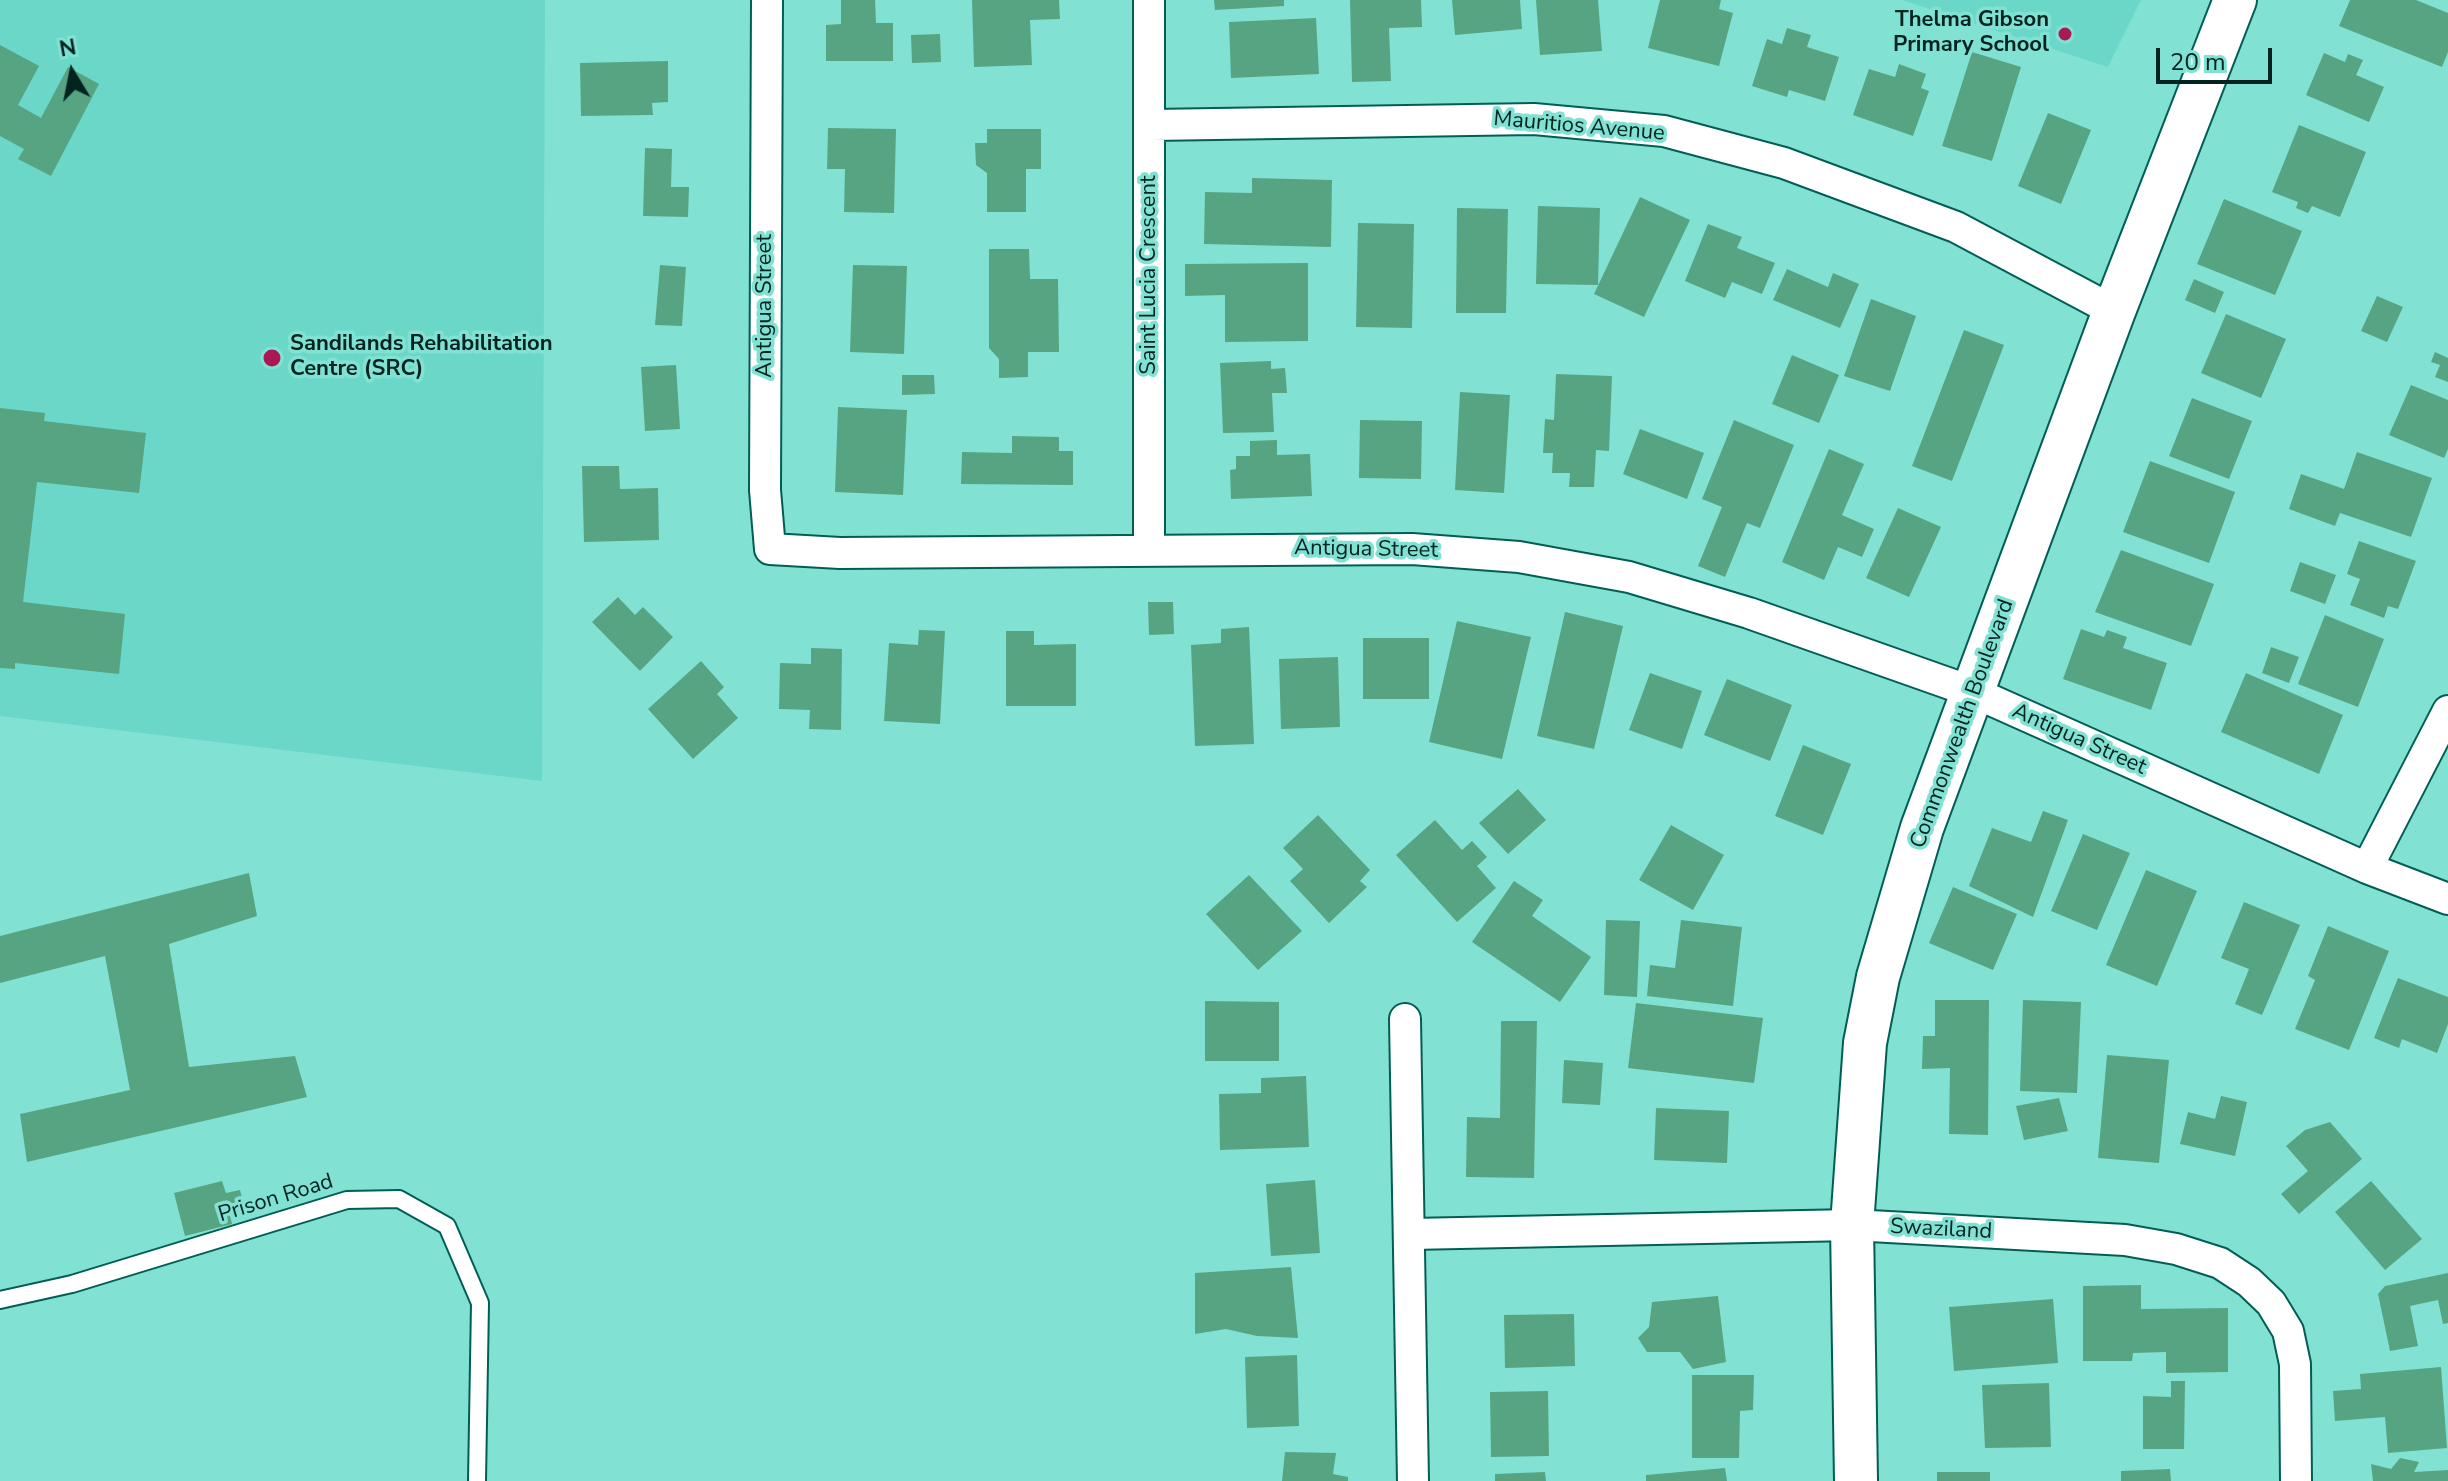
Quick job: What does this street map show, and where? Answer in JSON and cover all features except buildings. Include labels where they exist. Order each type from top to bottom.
[{"type":"street","name":"Antigua Street","points":[[767,0],[765,490],[770,549],[840,553],[1412,549],[1519,557],[1644,581],[1749,613],[1973,692],[2367,868],[2448,899]]},
{"type":"street","name":"Saint Lucia Crescent","points":[[1149,0],[1152,125],[1149,551]]},
{"type":"street","name":"Commonwealth Boulevard","points":[[1856,1481],[1852,1225],[1862,1070],[1878,977],[1922,828],[2114,311],[2235,0]]},
{"type":"street","name":"Mauritios Avenue","points":[[1152,125],[1534,119],[1664,131],[1784,163],[1956,227],[2114,311]]},
{"type":"street","points":[[2367,868],[2448,711]]},
{"type":"street","points":[[1405,1019],[1413,1481]]},
{"type":"street","name":"Swaziland","points":[[1411,1234],[1852,1225],[2125,1240],[2176,1249],[2220,1263],[2249,1282],[2271,1303],[2288,1331],[2295,1364],[2296,1481]]},
{"type":"lane","name":"Prison Road","points":[[0,1300],[72,1284],[347,1200],[399,1199],[447,1226],[480,1303],[477,1481]]},
{"type":"shaded area","name":"Sandilands Rehabilitation Centre (SRC)","points":[[0,0],[545,0],[542,781],[0,716]]},
{"type":"shaded area","name":"Thelma Gibson Primary School","points":[[1902,0],[2141,0],[2108,67]]},
{"type":"place","name":"Thelma Gibson Primary School","points":[[2065,34]]},
{"type":"place","name":"Sandilands Rehabilitation Centre (SRC)","points":[[272,358]]}]
